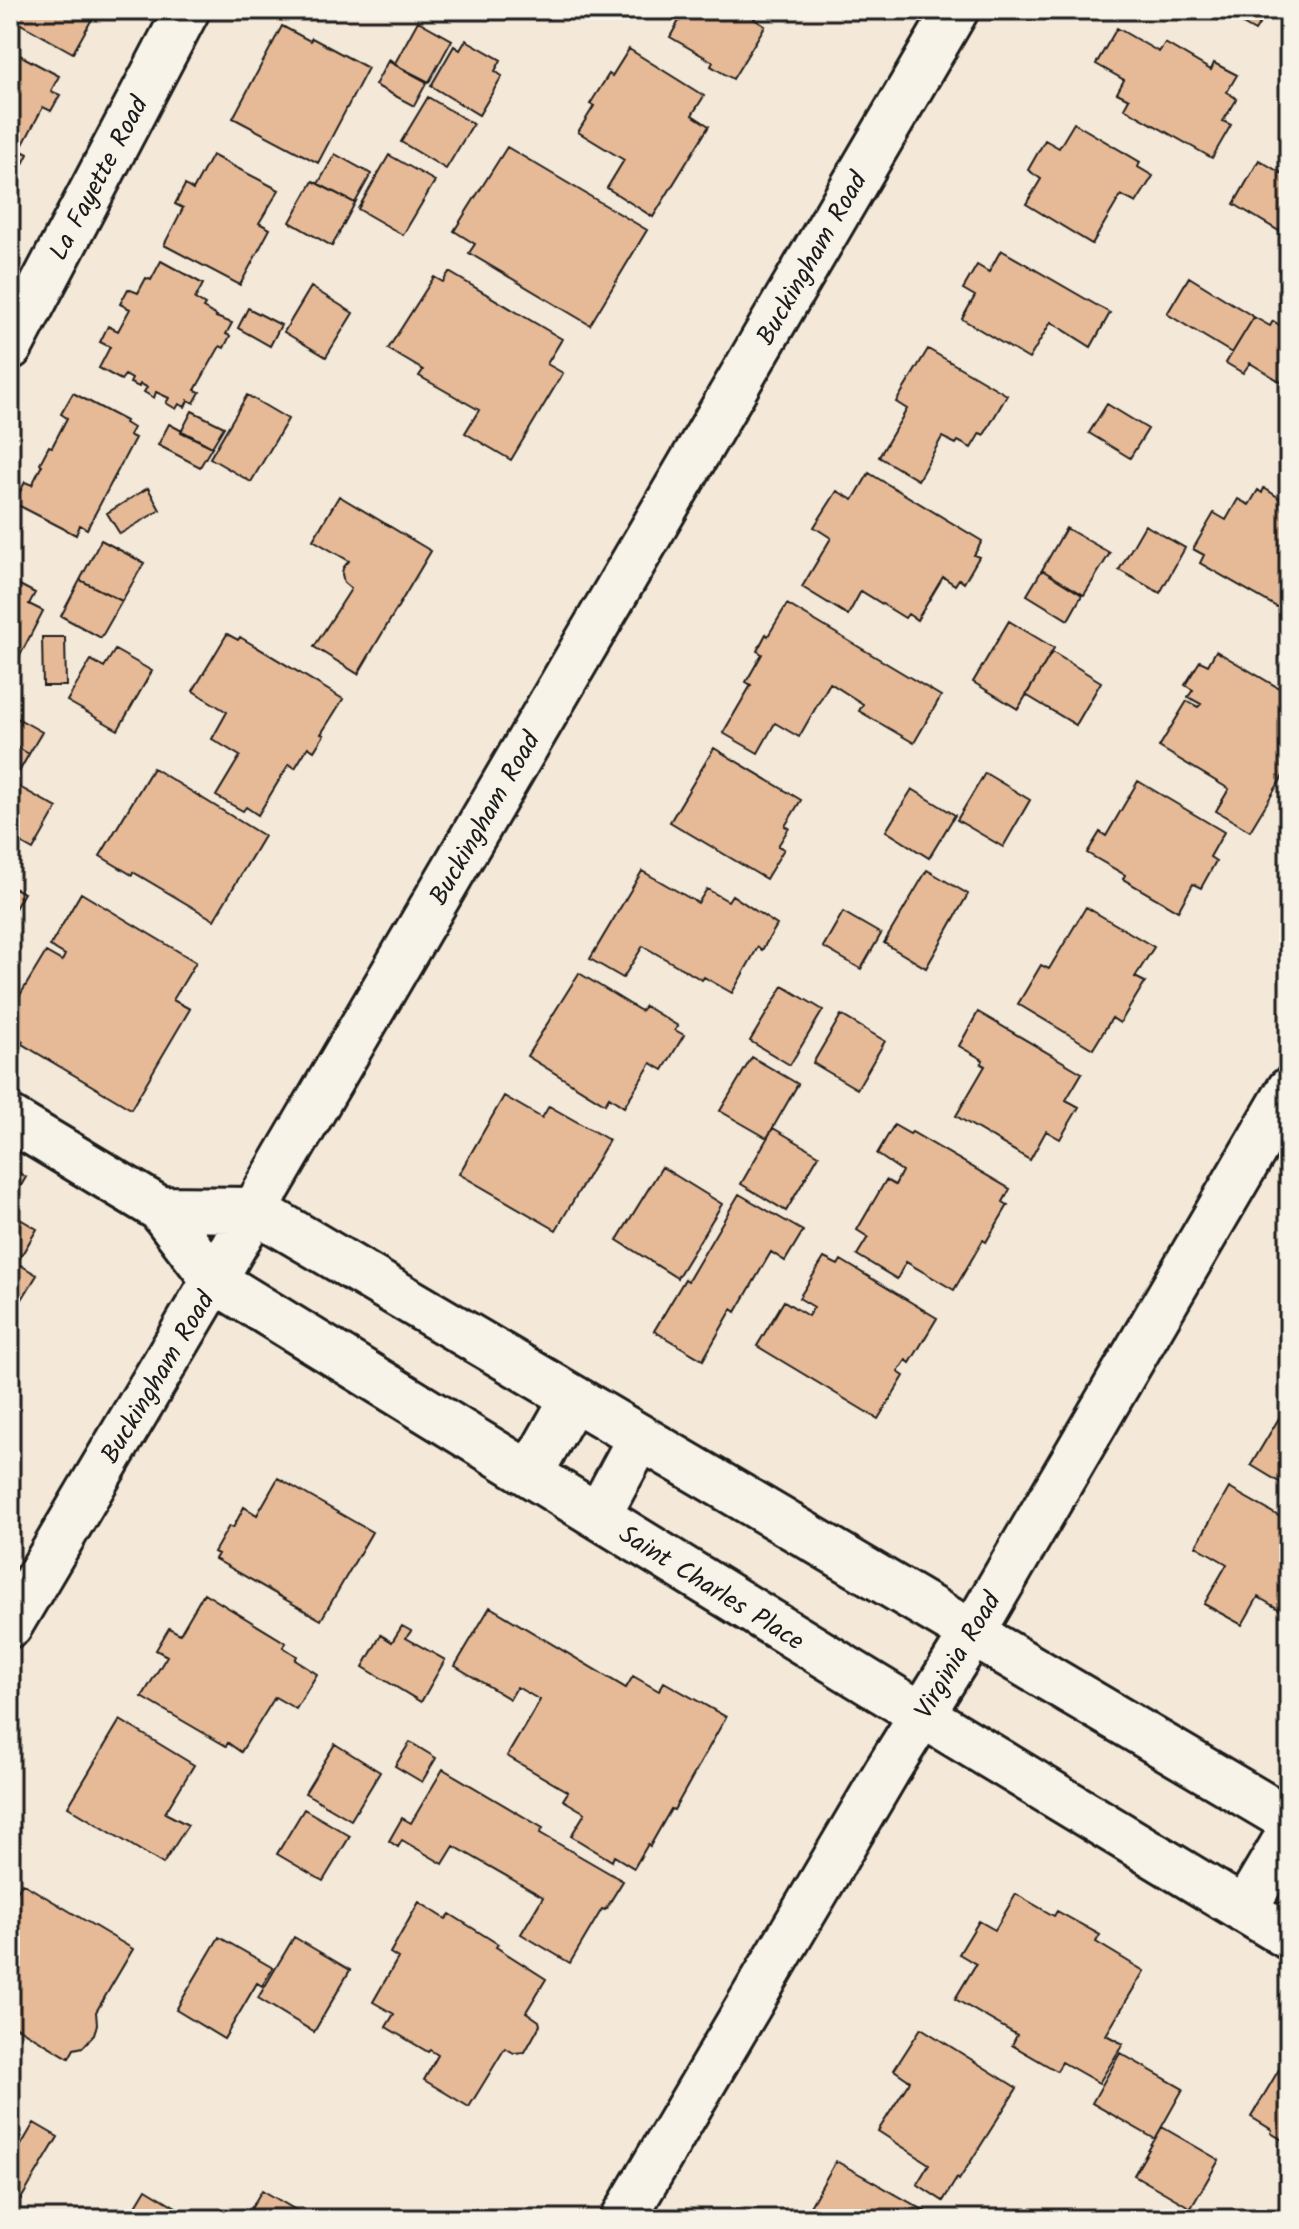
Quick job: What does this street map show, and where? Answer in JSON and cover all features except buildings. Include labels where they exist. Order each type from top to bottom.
[{"type":"street","name":"La Fayette Road","points":[[10,347],[187,10]]},
{"type":"street","name":"Buckingham Road","points":[[10,1625],[956,10]]},
{"type":"street","name":"Virginia Road","points":[[623,2219],[972,1634],[1289,1090]]},
{"type":"street","name":"Saint Charles Place","points":[[10,1119],[160,1209],[214,1280],[921,1715],[1289,1937]]},
{"type":"street","points":[[160,1209],[255,1210],[1289,1820]]},
{"type":"street","points":[[530,1474],[573,1398]]},
{"type":"street","points":[[598,1516],[640,1438]]},
{"type":"street","points":[[1244,1910],[1289,1834]]}]
